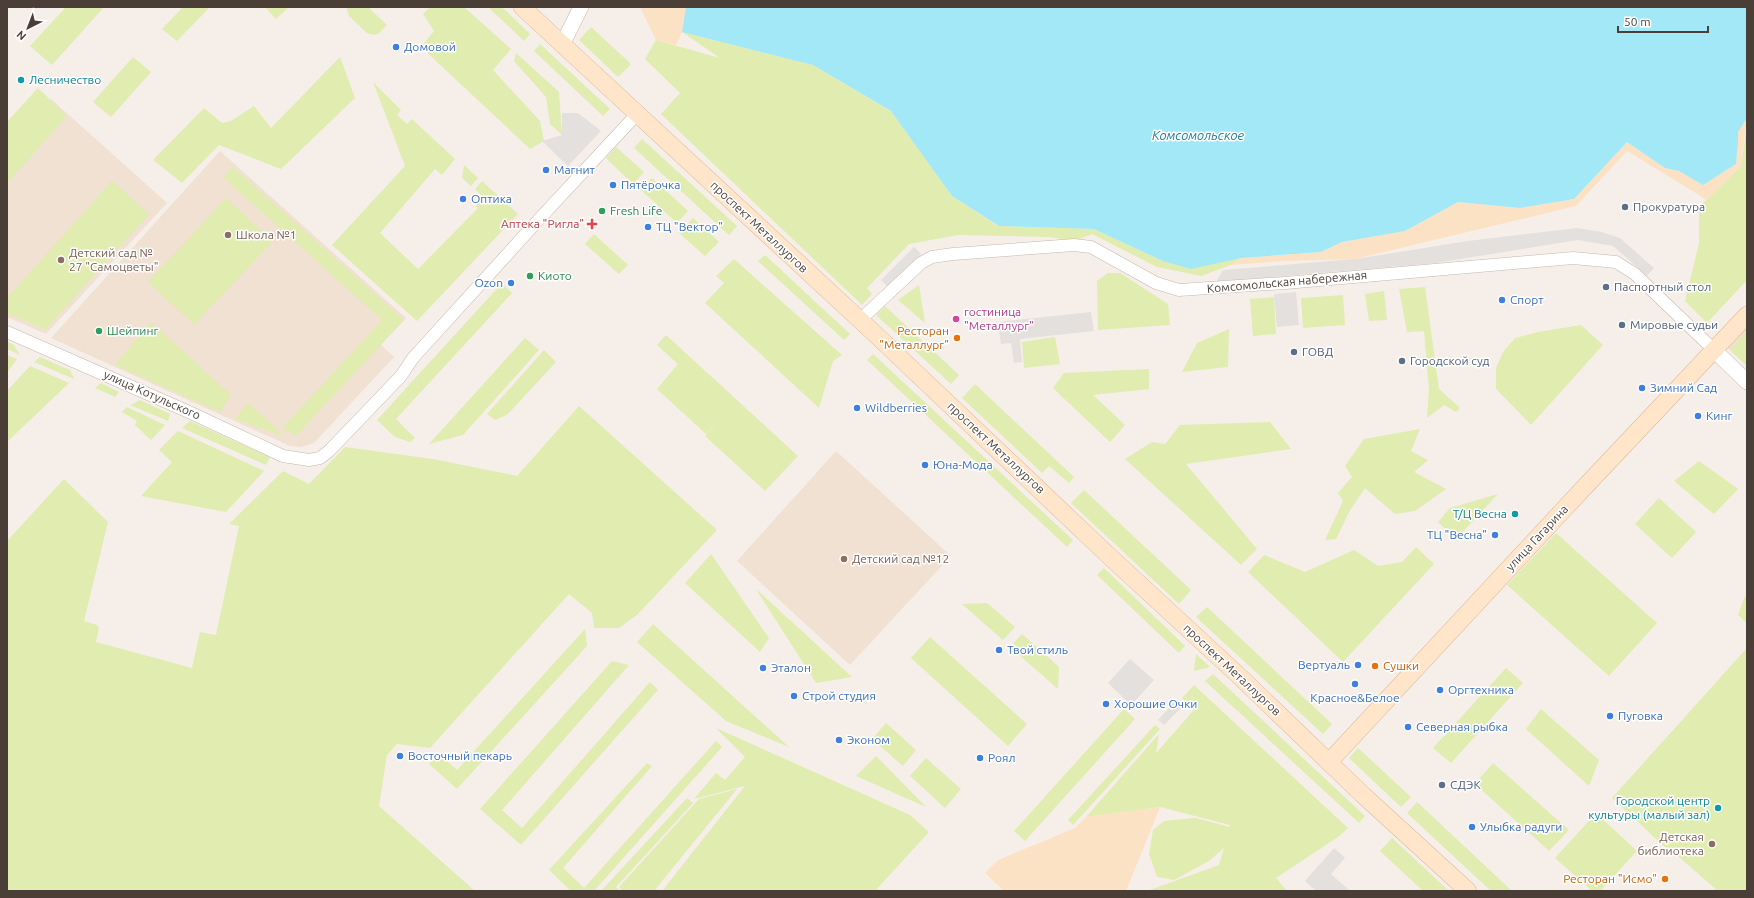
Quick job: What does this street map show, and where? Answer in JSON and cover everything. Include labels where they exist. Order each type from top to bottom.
[{"type":"main road","name":"проспект Металлургов","points":[[522,7],[860,320],[1468,891]]},
{"type":"main road","name":"улица Гагарина","points":[[1329,762],[1747,315]]},
{"type":"street","points":[[562,45],[581,7]]},
{"type":"street","name":"улица Котульского","points":[[7,332],[189,412],[283,456],[309,460],[320,458],[333,447],[400,376],[413,358],[637,114]]},
{"type":"street","name":"Комсомольская набережная","points":[[860,320],[921,263],[932,257],[953,254],[1074,245],[1091,247],[1156,283],[1179,290],[1285,283],[1573,258],[1616,262],[1635,274],[1714,350]]},
{"type":"street","points":[[1714,350],[1747,382]]},
{"type":"shaded area","name":"Детский сад № 27 \"Самоцветы\"","points":[[51,99],[167,203],[46,334],[7,317],[7,148]]},
{"type":"shaded area","points":[[562,113],[578,113],[601,131],[568,166],[542,141],[562,135]]},
{"type":"shaded area","name":"Школа №1","points":[[220,151],[406,318],[381,345],[394,357],[314,443],[302,447],[290,446],[51,338]]},
{"type":"shaded area","points":[[1577,228],[1602,232],[1620,238],[1654,268],[1647,276],[1613,246],[1578,240],[1436,263],[1216,282],[1223,270],[1355,259],[1468,241]]},
{"type":"shaded area","points":[[914,247],[921,254],[888,287],[881,280]]},
{"type":"shaded area","points":[[1296,292],[1299,325],[1277,327],[1274,294]]},
{"type":"shaded area","points":[[1091,312],[1094,331],[1020,339],[1022,362],[1014,363],[1011,343],[1001,344],[998,322]]},
{"type":"shaded area","points":[[1747,327],[1747,366],[1728,348]]},
{"type":"shaded area","name":"Детский сад №12","points":[[836,451],[951,556],[850,665],[737,561]]},
{"type":"shaded area","points":[[1130,659],[1154,680],[1131,705],[1108,683]]},
{"type":"shaded area","points":[[1177,699],[1184,705],[1164,725],[1158,720]]},
{"type":"shaded area","points":[[1334,848],[1345,858],[1331,874],[1350,891],[1316,891],[1305,881]]},
{"type":"green space","points":[[66,7],[104,7],[52,65],[30,46]]},
{"type":"green space","points":[[183,7],[210,7],[177,41],[162,29]]},
{"type":"green space","points":[[265,7],[289,7],[276,19]]},
{"type":"green space","points":[[346,7],[368,7],[387,25],[378,34],[374,35],[367,33],[349,16]]},
{"type":"green space","points":[[430,7],[464,7],[511,49],[493,70],[540,121],[544,141],[530,149],[421,47],[434,31],[423,14]]},
{"type":"green space","points":[[488,7],[502,7],[530,34],[524,41]]},
{"type":"green space","points":[[591,27],[631,64],[618,77],[579,40]]},
{"type":"green space","points":[[682,32],[813,65],[892,112],[952,196],[998,226],[1094,229],[1163,261],[1220,262],[1241,258],[1231,265],[1201,276],[1157,267],[1092,234],[1074,241],[1050,237],[958,235],[909,244],[867,288],[872,294],[862,305],[661,114],[680,93],[645,59],[656,40],[720,58]]},
{"type":"green space","points":[[540,44],[610,109],[603,116],[534,51]]},
{"type":"green space","points":[[516,53],[559,92],[562,135],[550,124],[546,97],[514,61]]},
{"type":"green space","points":[[133,57],[151,72],[111,117],[93,102]]},
{"type":"green space","points":[[340,57],[355,98],[281,169],[219,145],[182,183],[153,160],[204,108],[222,123],[231,121],[254,106],[271,128]]},
{"type":"green space","points":[[373,82],[401,110],[397,115],[407,124],[412,119],[455,159],[442,175],[435,169],[380,233],[418,269],[478,208],[476,206],[483,197],[475,189],[482,181],[518,214],[417,321],[332,245],[405,166]]},
{"type":"green space","points":[[38,88],[67,116],[7,183],[7,122]]},
{"type":"green space","points":[[1747,125],[1747,280],[1707,323],[1685,301],[1699,243],[1699,207],[1741,166]]},
{"type":"green space","points":[[642,139],[737,226],[729,235],[634,148]]},
{"type":"green space","points":[[616,147],[644,172],[633,184],[606,158]]},
{"type":"green space","points":[[464,165],[478,178],[471,186],[462,178]]},
{"type":"green space","points":[[233,167],[404,320],[296,436],[282,428],[382,320],[223,177]]},
{"type":"green space","points":[[652,178],[688,211],[677,223],[641,190]]},
{"type":"green space","points":[[112,181],[149,214],[45,330],[7,313],[7,298]]},
{"type":"green space","points":[[226,198],[273,241],[194,325],[148,282]]},
{"type":"green space","points":[[693,218],[719,242],[705,256],[679,233]]},
{"type":"green space","points":[[594,234],[628,265],[619,274],[585,244]]},
{"type":"green space","points":[[765,255],[850,334],[844,340],[758,261]]},
{"type":"green space","points":[[734,259],[842,355],[833,361],[819,408],[705,303],[724,283],[716,276]]},
{"type":"green space","points":[[1108,273],[1120,273],[1168,304],[1170,325],[1098,330],[1097,281]]},
{"type":"green space","points":[[502,283],[512,293],[396,419],[415,438],[410,442],[395,437],[377,420]]},
{"type":"green space","points":[[919,285],[925,323],[898,300]]},
{"type":"green space","points":[[1425,287],[1439,389],[1460,408],[1456,412],[1444,405],[1427,418],[1429,389],[1424,331],[1407,332],[1399,289]]},
{"type":"green space","points":[[1384,291],[1387,320],[1369,321],[1365,294]]},
{"type":"green space","points":[[1343,295],[1345,325],[1303,328],[1301,298]]},
{"type":"green space","points":[[1274,297],[1276,334],[1253,336],[1250,299]]},
{"type":"green space","points":[[885,306],[959,375],[951,384],[876,315]]},
{"type":"green space","points":[[151,322],[231,395],[220,412],[115,365]]},
{"type":"green space","points":[[1581,325],[1603,345],[1531,425],[1496,389],[1496,368],[1503,352],[1515,338],[1538,332]]},
{"type":"green space","points":[[1229,329],[1228,367],[1182,372],[1197,343]]},
{"type":"green space","points":[[1747,331],[1747,366],[1730,350]]},
{"type":"green space","points":[[666,335],[798,456],[765,491],[705,436],[723,415],[706,434],[657,389],[678,364],[657,345]]},
{"type":"green space","points":[[1055,337],[1060,364],[1024,368],[1022,342]]},
{"type":"green space","points":[[525,338],[539,350],[463,435],[429,444]]},
{"type":"green space","points":[[7,342],[13,344],[20,355],[7,349]]},
{"type":"green space","points":[[544,350],[556,362],[507,415],[495,420],[487,414]]},
{"type":"green space","points":[[873,354],[1073,540],[1067,547],[867,360]]},
{"type":"green space","points":[[7,355],[17,359],[7,373]]},
{"type":"green space","points":[[40,357],[70,370],[74,379],[34,362]]},
{"type":"green space","points":[[30,366],[69,383],[7,442],[7,391]]},
{"type":"green space","points":[[1149,369],[1149,389],[1093,395],[1125,425],[1110,442],[1053,388],[1064,373]]},
{"type":"green space","points":[[101,383],[119,392],[115,397],[95,388]]},
{"type":"green space","points":[[975,384],[1074,477],[1069,483],[1049,466],[1042,473],[962,398]]},
{"type":"green space","points":[[140,400],[170,414],[168,421],[130,405]]},
{"type":"green space","points":[[248,403],[286,437],[235,419]]},
{"type":"green space","points":[[579,406],[717,530],[637,615],[619,628],[594,628],[592,613],[569,594],[430,748],[397,744],[387,755],[379,806],[475,891],[7,891],[7,541],[64,479],[108,522],[84,621],[97,625],[99,628],[96,642],[192,668],[200,632],[216,635],[239,526],[229,524],[283,471],[309,484],[345,447],[433,459],[517,476]]},
{"type":"green space","points":[[127,407],[165,425],[151,440],[135,425],[137,421],[122,412]]},
{"type":"green space","points":[[190,421],[270,457],[266,465],[182,428]]},
{"type":"green space","points":[[1270,422],[1291,449],[1186,464],[1257,549],[1241,565],[1125,459],[1152,442],[1165,444],[1180,425]]},
{"type":"green space","points":[[1420,429],[1411,451],[1428,460],[1414,472],[1446,489],[1415,511],[1395,514],[1365,488],[1349,512],[1336,539],[1325,540],[1343,501],[1338,493],[1352,477],[1345,466],[1364,439]]},
{"type":"green space","points":[[178,431],[264,471],[226,512],[141,496],[172,462],[159,450]]},
{"type":"green space","points":[[1699,461],[1738,489],[1714,514],[1674,481]]},
{"type":"green space","points":[[1084,490],[1191,590],[1179,604],[1071,503]]},
{"type":"green space","points":[[1498,494],[1456,539],[1438,522],[1450,508]]},
{"type":"green space","points":[[1659,498],[1696,532],[1672,558],[1635,524]]},
{"type":"green space","points":[[1556,533],[1657,623],[1609,676],[1507,585]]},
{"type":"green space","points":[[1416,547],[1434,564],[1343,662],[1248,572],[1264,555],[1305,572],[1354,550],[1378,566],[1402,562]]},
{"type":"green space","points":[[711,554],[769,638],[760,652],[685,583]]},
{"type":"green space","points":[[1104,568],[1185,646],[1179,653],[1097,575]]},
{"type":"green space","points":[[756,589],[852,677],[816,683]]},
{"type":"green space","points":[[1747,595],[1747,623],[1738,615],[1744,598]]},
{"type":"green space","points":[[987,603],[1015,627],[1003,640],[962,604]]},
{"type":"green space","points":[[1207,607],[1332,724],[1323,734],[1196,617]]},
{"type":"green space","points":[[653,624],[789,747],[726,721],[637,642]]},
{"type":"green space","points":[[585,629],[587,646],[457,789],[429,764],[439,754],[457,770]]},
{"type":"green space","points":[[1022,634],[1059,667],[1058,689],[1010,647]]},
{"type":"green space","points":[[930,637],[1027,724],[1008,746],[911,658]]},
{"type":"green space","points":[[1747,648],[1747,890],[1718,891],[1671,850],[1667,849],[1612,798]]},
{"type":"green space","points":[[1196,654],[1210,667],[1194,671]]},
{"type":"green space","points":[[612,661],[629,665],[502,810],[522,828],[650,682],[658,690],[521,845],[480,809]]},
{"type":"green space","points":[[1506,668],[1523,683],[1451,763],[1433,748]]},
{"type":"green space","points":[[1213,674],[1365,816],[1359,823],[1205,681]]},
{"type":"green space","points":[[1194,685],[1348,828],[1338,837],[1276,878],[1287,891],[1147,891],[1219,865],[1224,848],[1209,861],[1174,880],[1157,877],[1149,854],[1153,830],[1164,821],[1195,818],[1230,827],[1230,825],[1160,807],[1086,817],[1159,734],[1156,753],[1194,710],[1182,698]]},
{"type":"green space","points":[[1124,709],[1135,719],[1025,841],[1014,831]]},
{"type":"green space","points":[[1541,709],[1599,760],[1589,786],[1526,729]]},
{"type":"green space","points":[[886,723],[916,750],[903,766],[872,739]]},
{"type":"green space","points":[[1155,725],[1160,729],[1073,825],[1068,820]]},
{"type":"green space","points":[[716,728],[910,815],[929,832],[875,891],[662,891],[745,786],[694,799],[716,773],[725,780],[745,757]]},
{"type":"green space","points":[[716,741],[722,747],[594,891],[571,891],[549,870],[647,763],[652,766],[563,868],[584,888]]},
{"type":"green space","points":[[1358,748],[1411,797],[1401,807],[1349,758]]},
{"type":"green space","points":[[876,756],[926,807],[856,776]]},
{"type":"green space","points":[[926,758],[961,789],[945,808],[910,776]]},
{"type":"green space","points":[[1493,763],[1569,830],[1549,851],[1475,784]]},
{"type":"green space","points":[[737,789],[654,891],[623,891],[619,887],[699,799]]},
{"type":"green space","points":[[687,798],[693,803],[616,887],[620,891],[601,891]]},
{"type":"green space","points":[[1417,802],[1512,891],[1491,891],[1407,813]]},
{"type":"green space","points":[[1596,813],[1637,851],[1600,891],[1592,891],[1555,858]]},
{"type":"green space","points":[[1392,838],[1449,891],[1423,891],[1380,851]]},
{"type":"sand","points":[[640,7],[686,7],[682,32],[676,45],[656,40]]},
{"type":"sand","points":[[1747,118],[1741,166],[1707,200],[1627,151],[1576,206],[1355,259],[1284,261],[1231,265],[1241,258],[1321,252],[1342,242],[1405,231],[1458,202],[1520,208],[1574,199],[1627,142],[1665,168],[1679,171],[1703,185],[1738,141],[1738,132]]},
{"type":"sand","points":[[1160,807],[1126,891],[1004,891],[985,873],[998,860],[1075,828],[1086,817]]},
{"type":"water","name":"Комсомольское","points":[[686,7],[1747,7],[1747,118],[1738,132],[1736,164],[1703,185],[1679,171],[1665,168],[1627,142],[1574,199],[1520,208],[1458,202],[1405,231],[1342,242],[1321,252],[1241,258],[1191,269],[1163,261],[1094,229],[999,226],[952,196],[891,111],[813,65],[682,32]]},
{"type":"place","name":"Домовой","points":[[396,47]]},
{"type":"place","name":"Лесничество","points":[[21,80]]},
{"type":"place","name":"Магнит","points":[[546,170]]},
{"type":"place","name":"Пятёрочка","points":[[613,185]]},
{"type":"place","name":"Оптика","points":[[463,199]]},
{"type":"place","name":"Прокуратура","points":[[1625,207]]},
{"type":"place","name":"Fresh Life","points":[[602,211]]},
{"type":"place","name":"Аптека \"Ригла\"","points":[[592,224]]},
{"type":"place","name":"ТЦ \"Вектор\"","points":[[648,227]]},
{"type":"place","name":"Школа №1","points":[[228,235]]},
{"type":"place","name":"Детский сад № 27 \"Самоцветы\"","points":[[61,260]]},
{"type":"place","name":"Киото","points":[[530,276]]},
{"type":"place","name":"Ozon","points":[[511,283]]},
{"type":"place","name":"Паспортный стол","points":[[1606,287]]},
{"type":"place","name":"Спорт","points":[[1502,300]]},
{"type":"place","name":"гостиница \"Металлург\"","points":[[956,319]]},
{"type":"place","name":"Мировые судьи","points":[[1622,325]]},
{"type":"place","name":"Шейпинг","points":[[99,331]]},
{"type":"place","name":"Ресторан \"Металлург\"","points":[[957,338]]},
{"type":"place","name":"ГОВД","points":[[1294,352]]},
{"type":"place","name":"Городской суд","points":[[1402,361]]},
{"type":"place","name":"Зимний Сад","points":[[1642,388]]},
{"type":"place","name":"Wildberries","points":[[857,408]]},
{"type":"place","name":"Кинг","points":[[1698,416]]},
{"type":"place","name":"Юна-Мода","points":[[925,465]]},
{"type":"place","name":"Т/Ц Весна","points":[[1515,514]]},
{"type":"place","name":"ТЦ \"Весна\"","points":[[1495,535]]},
{"type":"place","name":"Детский сад №12","points":[[844,559]]},
{"type":"place","name":"Твой стиль","points":[[999,650]]},
{"type":"place","name":"Вертуаль","points":[[1358,665]]},
{"type":"place","name":"Сушки","points":[[1375,666]]},
{"type":"place","name":"Эталон","points":[[763,668]]},
{"type":"place","name":"Красное&Белое","points":[[1355,684]]},
{"type":"place","name":"Оргтехника","points":[[1440,690]]},
{"type":"place","name":"Строй студия","points":[[794,696]]},
{"type":"place","name":"Хорошие Очки","points":[[1106,704]]},
{"type":"place","name":"Пуговка","points":[[1610,716]]},
{"type":"place","name":"Северная рыбка","points":[[1408,727]]},
{"type":"place","name":"Эконом","points":[[839,740]]},
{"type":"place","name":"Восточный пекарь","points":[[400,756]]},
{"type":"place","name":"Роял","points":[[980,758]]},
{"type":"place","name":"СДЭК","points":[[1442,785]]},
{"type":"place","name":"Городской центр культуры (малый зал)","points":[[1718,808]]},
{"type":"place","name":"Улыбка радуги","points":[[1472,827]]},
{"type":"place","name":"Детская библиотека","points":[[1712,844]]},
{"type":"place","name":"Ресторан \"Исмо\"","points":[[1665,879]]}]
